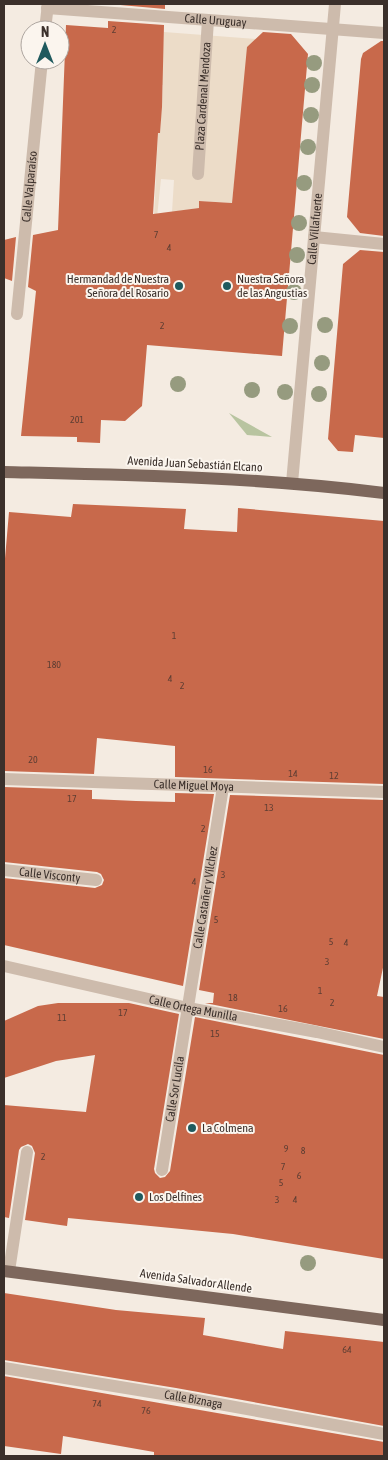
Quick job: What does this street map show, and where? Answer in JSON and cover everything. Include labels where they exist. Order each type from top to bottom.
[{"type":"main road","name":"Avenida Juan Sebastián Elcano","points":[[4,472],[140,475],[292,483],[384,492]]},
{"type":"main road","name":"Avenida Salvador Allende","points":[[6,1271],[384,1320]]},
{"type":"street","name":"Calle Villafuerte","points":[[292,483],[334,4]]},
{"type":"street","name":"Calle Uruguay","points":[[48,6],[384,33]]},
{"type":"street","points":[[46,20],[48,6]]},
{"type":"street","name":"Plaza Cardenal Mendoza","points":[[198,174],[208,20]]},
{"type":"street","name":"Calle Valparaíso","points":[[17,314],[41,70]]},
{"type":"street","points":[[314,237],[384,244]]},
{"type":"street","name":"Calle Miguel Moya","points":[[4,779],[384,792]]},
{"type":"street","name":"Calle Castañer y Vílchez","points":[[188,1008],[223,787]]},
{"type":"street","name":"Calle Visconty","points":[[4,870],[96,880]]},
{"type":"street","name":"Calle Ortega Munilla","points":[[4,966],[188,1008],[317,1032],[384,1047]]},
{"type":"street","name":"Calle Sor Lucila","points":[[162,1170],[188,1008]]},
{"type":"street","points":[[6,1271],[27,1152]]},
{"type":"street","name":"Calle Biznaga","points":[[4,1368],[175,1396],[384,1434]]},
{"type":"green space","points":[[229,413],[272,437],[247,435]]},
{"type":"shaded area","points":[[164,32],[256,39],[242,108],[232,203],[200,201],[199,208],[172,212],[174,180],[161,179],[157,217],[154,217],[158,133],[160,133],[163,85],[161,85]]},
{"type":"building","points":[[109,4],[165,4],[165,9]]},
{"type":"building","points":[[108,21],[164,25],[162,107],[160,133],[158,133],[153,214],[199,208],[199,201],[232,203],[247,47],[263,32],[291,34],[308,54],[282,356],[147,345],[142,406],[125,421],[101,420],[100,443],[77,442],[77,437],[21,436],[36,291],[28,287],[33,235],[58,230],[64,70],[70,70],[70,25],[108,28]]},
{"type":"building","points":[[384,41],[384,236],[360,233],[347,217],[361,59],[363,53]]},
{"type":"building","points":[[16,237],[12,281],[4,278],[4,240]]},
{"type":"building","points":[[360,250],[384,252],[384,438],[355,435],[353,452],[338,451],[328,439],[343,264]]},
{"type":"building","points":[[73,504],[186,509],[184,529],[237,532],[238,508],[384,521],[384,784],[175,777],[175,746],[97,738],[94,774],[4,771],[4,570],[9,512],[71,517]]},
{"type":"building","points":[[4,787],[92,790],[92,799],[136,801],[175,802],[175,793],[214,794],[183,986],[4,945],[4,878],[95,888],[102,885],[104,880],[101,874],[97,872],[4,862]]},
{"type":"building","points":[[230,795],[384,800],[384,963],[377,996],[384,997],[384,1039],[205,1003],[213,1003],[214,993],[199,990]]},
{"type":"building","points":[[58,1003],[129,1003],[179,1014],[154,1169],[160,1178],[165,1177],[170,1171],[195,1017],[384,1055],[384,1259],[233,1234],[68,1218],[67,1226],[25,1220],[35,1153],[32,1146],[28,1144],[19,1150],[9,1218],[4,1217],[4,1105],[86,1112],[95,1055],[56,1061],[4,1078],[4,1021],[38,1006]]},
{"type":"building","points":[[4,1293],[116,1310],[205,1318],[203,1335],[283,1349],[285,1331],[384,1342],[384,1426],[176,1388],[4,1360]]},
{"type":"building","points":[[4,1376],[384,1442],[384,1456],[154,1456],[154,1452],[63,1436],[61,1454],[4,1446]]},
{"type":"place","name":"Hermandad de Nuestra Señora del Rosario","points":[[179,286]]},
{"type":"place","name":"Nuestra Señora de las Angustias","points":[[227,286]]},
{"type":"place","name":"La Colmena","points":[[192,1128]]},
{"type":"place","name":"Los Delfines","points":[[139,1197]]}]
